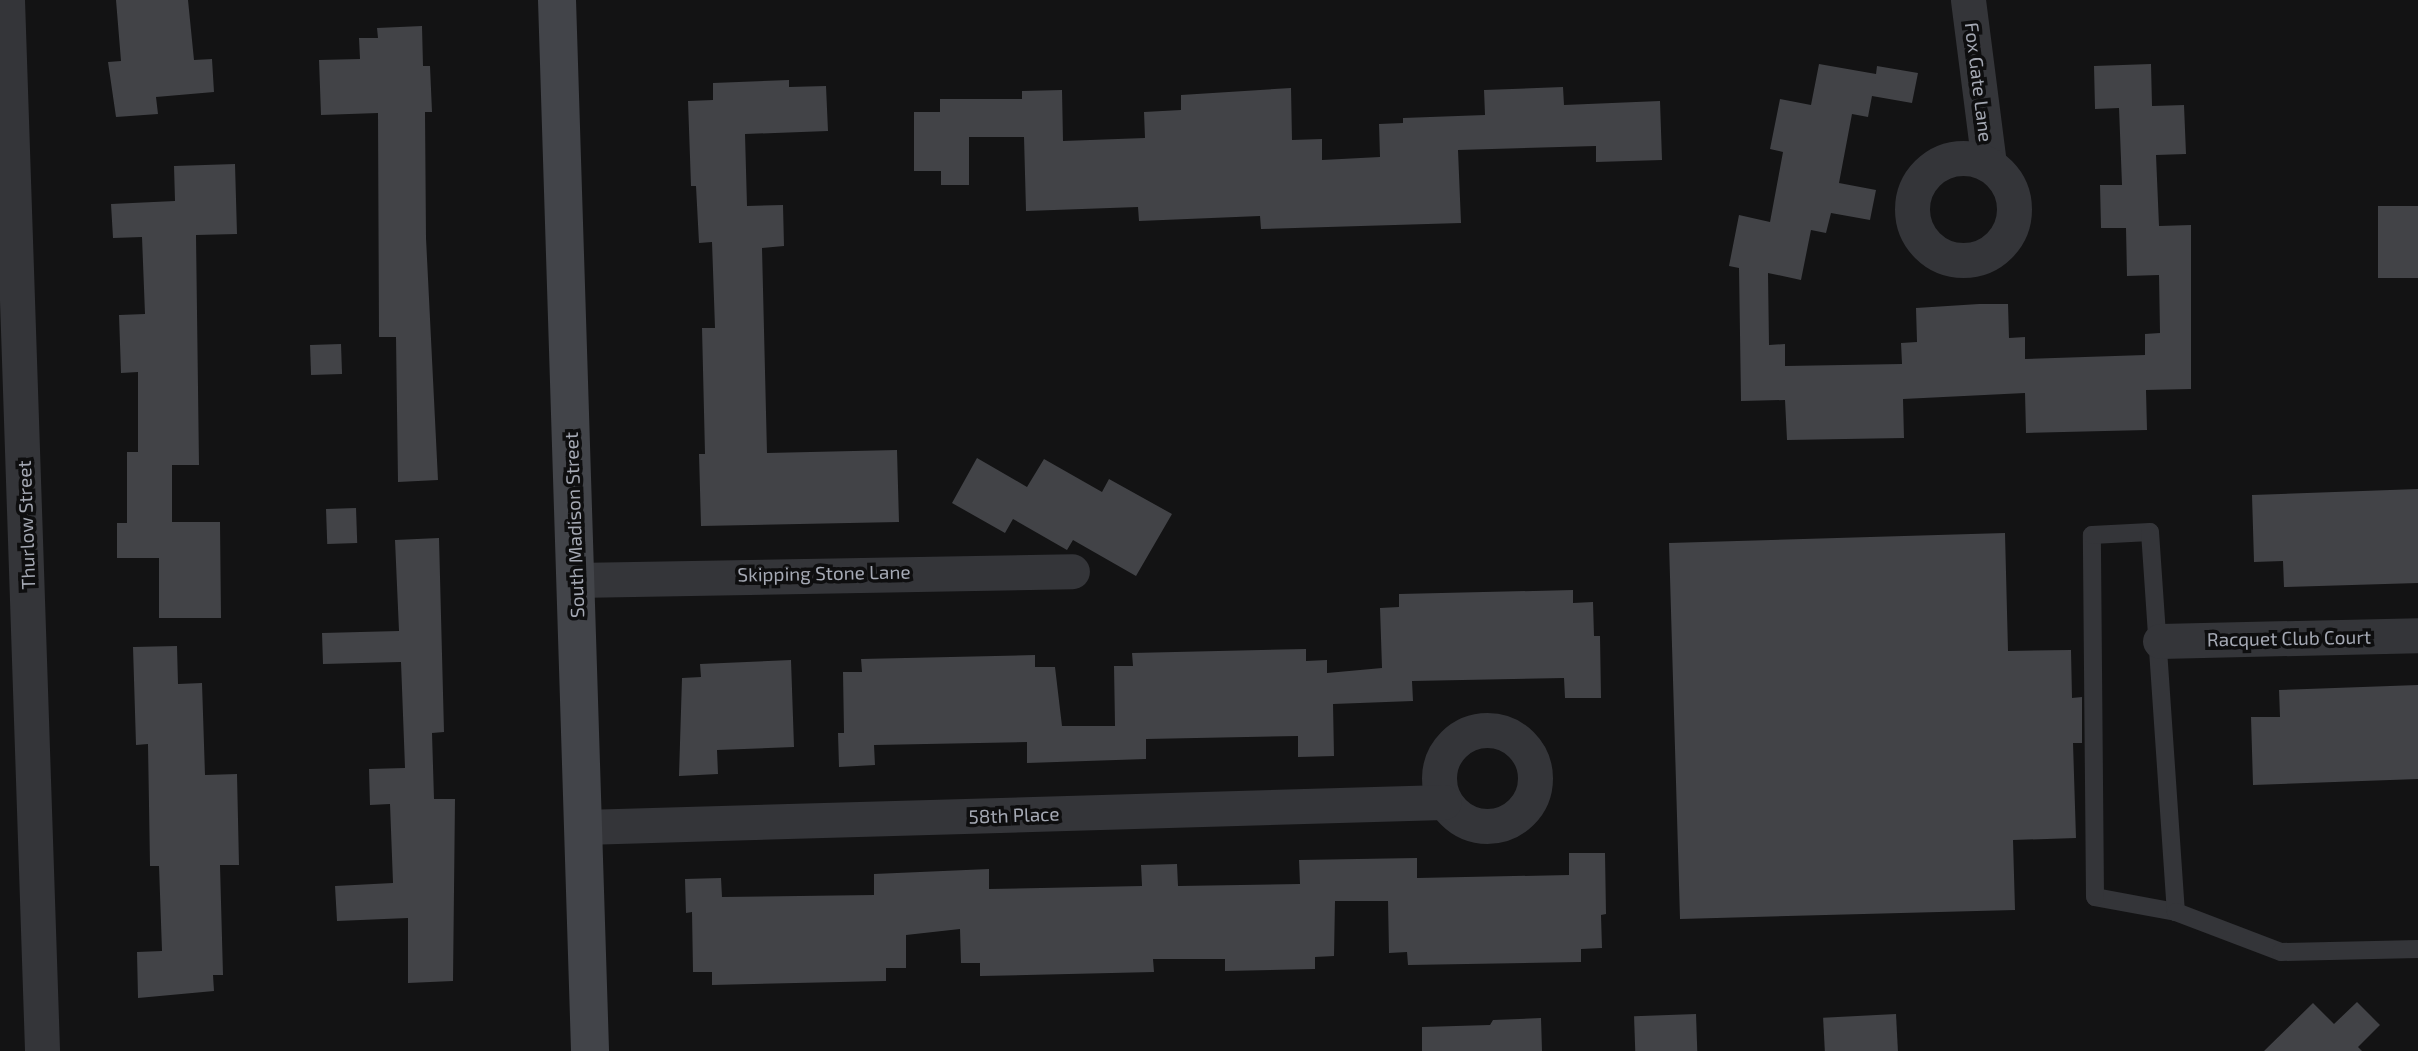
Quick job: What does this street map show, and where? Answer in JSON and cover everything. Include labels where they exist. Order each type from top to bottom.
[{"type":"street","name":"Thurlow Street","points":[[7,0],[42,1051]]},
{"type":"street","name":"South Madison Street","points":[[557,0],[590,1051]]},
{"type":"street","name":"Fox Gate Lane","points":[[1968,0],[1989,163]]},
{"type":"street","name":"Skipping Stone Lane","points":[[575,580],[1072,571]]},
{"type":"street","name":"Racquet Club Court","points":[[2160,641],[2418,635]]},
{"type":"street","name":"58th Place","points":[[583,827],[1444,802]]},
{"type":"lane","points":[[2175,912],[2160,641],[2150,532],[2092,535],[2095,897],[2175,912],[2281,952],[2418,949]]},
{"type":"building","points":[[116,0],[188,0],[194,60],[212,59],[214,92],[156,97],[158,114],[116,117],[108,62],[121,61]]},
{"type":"building","points":[[422,26],[423,66],[430,66],[432,112],[425,112],[426,238],[438,480],[398,482],[396,337],[379,337],[378,113],[321,115],[319,60],[360,59],[359,38],[378,38],[377,28]]},
{"type":"building","points":[[1819,64],[1876,74],[1877,66],[1918,73],[1912,103],[1872,96],[1868,117],[1852,114],[1839,183],[1876,190],[1870,220],[1831,213],[1826,233],[1811,230],[1801,280],[1768,273],[1769,345],[1785,344],[1785,366],[1902,364],[1901,343],[1917,342],[1916,308],[1979,304],[2008,304],[2009,338],[2025,337],[2025,359],[2145,355],[2145,334],[2160,333],[2159,275],[2127,276],[2126,228],[2101,228],[2100,185],[2122,185],[2119,108],[2095,109],[2094,66],[2151,64],[2152,106],[2184,105],[2186,154],[2156,155],[2159,226],[2191,225],[2191,389],[2146,390],[2147,430],[2026,433],[2025,393],[1903,399],[1904,438],[1787,440],[1785,400],[1741,401],[1739,268],[1729,266],[1739,215],[1770,222],[1783,152],[1770,149],[1780,99],[1811,105]]},
{"type":"building","points":[[789,80],[789,87],[826,86],[828,131],[745,134],[747,206],[783,205],[784,246],[762,248],[767,453],[897,450],[899,522],[701,526],[699,454],[705,454],[702,328],[715,328],[712,242],[699,243],[696,186],[691,186],[688,101],[713,100],[713,83]]},
{"type":"building","points":[[1563,87],[1564,105],[1660,101],[1662,160],[1596,162],[1596,146],[1458,150],[1461,223],[1261,229],[1260,216],[1139,221],[1138,207],[1026,211],[1024,137],[969,137],[969,185],[941,185],[941,171],[914,171],[914,112],[940,112],[940,99],[1022,99],[1022,91],[1062,90],[1063,141],[1145,138],[1144,112],[1181,110],[1181,95],[1291,88],[1292,140],[1322,139],[1322,160],[1380,157],[1379,124],[1403,123],[1403,118],[1485,115],[1484,90]]},
{"type":"building","points":[[235,164],[237,234],[196,235],[199,465],[172,465],[172,522],[220,522],[221,618],[159,618],[159,558],[117,558],[117,523],[127,523],[127,452],[138,452],[138,372],[121,373],[119,315],[145,314],[142,237],[113,238],[111,204],[175,201],[174,166]]},
{"type":"building","points":[[2378,206],[2418,206],[2418,278],[2378,278]]},
{"type":"building","points":[[341,344],[342,374],[311,375],[310,345]]},
{"type":"building","points":[[977,458],[1027,487],[1044,459],[1102,492],[1109,479],[1172,514],[1136,576],[1073,540],[1067,550],[1013,519],[1005,533],[952,503]]},
{"type":"building","points":[[2418,489],[2418,583],[2284,587],[2283,561],[2254,562],[2252,495]]},
{"type":"building","points":[[356,508],[357,543],[327,544],[326,509]]},
{"type":"building","points":[[2005,533],[2008,651],[2071,650],[2072,698],[2082,697],[2082,743],[2073,743],[2076,838],[2013,840],[2015,910],[1680,919],[1669,543]]},
{"type":"building","points":[[439,538],[444,732],[432,733],[434,799],[455,799],[453,981],[408,983],[408,918],[337,921],[335,886],[393,883],[390,804],[370,805],[369,769],[405,768],[401,662],[323,664],[322,633],[399,631],[395,540]]},
{"type":"building","points":[[1573,590],[1573,603],[1593,602],[1594,636],[1600,636],[1601,698],[1565,698],[1564,678],[1412,681],[1413,701],[1333,704],[1334,756],[1298,757],[1298,736],[1146,739],[1146,759],[1027,763],[1027,742],[874,745],[875,765],[839,767],[838,733],[844,733],[843,672],[862,672],[861,659],[1035,655],[1035,667],[1055,667],[1062,726],[1115,726],[1114,666],[1133,666],[1132,653],[1306,649],[1306,661],[1327,660],[1327,673],[1382,668],[1380,608],[1399,607],[1399,594]]},
{"type":"building","points":[[177,646],[178,684],[202,683],[205,775],[237,774],[239,865],[220,865],[223,975],[213,975],[214,991],[138,998],[137,952],[162,951],[159,866],[150,866],[148,744],[136,745],[133,647]]},
{"type":"building","points":[[791,660],[794,747],[717,750],[718,774],[679,776],[682,678],[701,677],[700,664]]},
{"type":"building","points":[[2418,685],[2418,779],[2253,785],[2251,717],[2280,717],[2279,690]]},
{"type":"building","points":[[1569,853],[1605,853],[1606,914],[1601,915],[1602,948],[1581,949],[1581,962],[1408,965],[1407,952],[1389,953],[1388,901],[1335,901],[1334,956],[1315,957],[1315,969],[1225,971],[1225,959],[1153,959],[1154,972],[980,976],[980,963],[961,963],[960,929],[906,935],[906,968],[886,968],[886,981],[712,985],[712,972],[693,972],[692,912],[686,913],[685,879],[721,878],[722,897],[874,895],[874,874],[989,869],[989,889],[1142,886],[1141,865],[1177,864],[1178,886],[1300,884],[1299,860],[1417,858],[1417,878],[1569,875]]},
{"type":"building","points":[[2357,1002],[2380,1025],[2358,1047],[2362,1051],[2264,1051],[2313,1003],[2334,1024]]},
{"type":"building","points":[[1696,1014],[1697,1051],[1635,1051],[1634,1016]]},
{"type":"building","points":[[1896,1014],[1898,1051],[1825,1051],[1823,1018]]},
{"type":"building","points":[[1541,1018],[1542,1051],[1422,1051],[1422,1027],[1490,1025],[1493,1020]]}]
